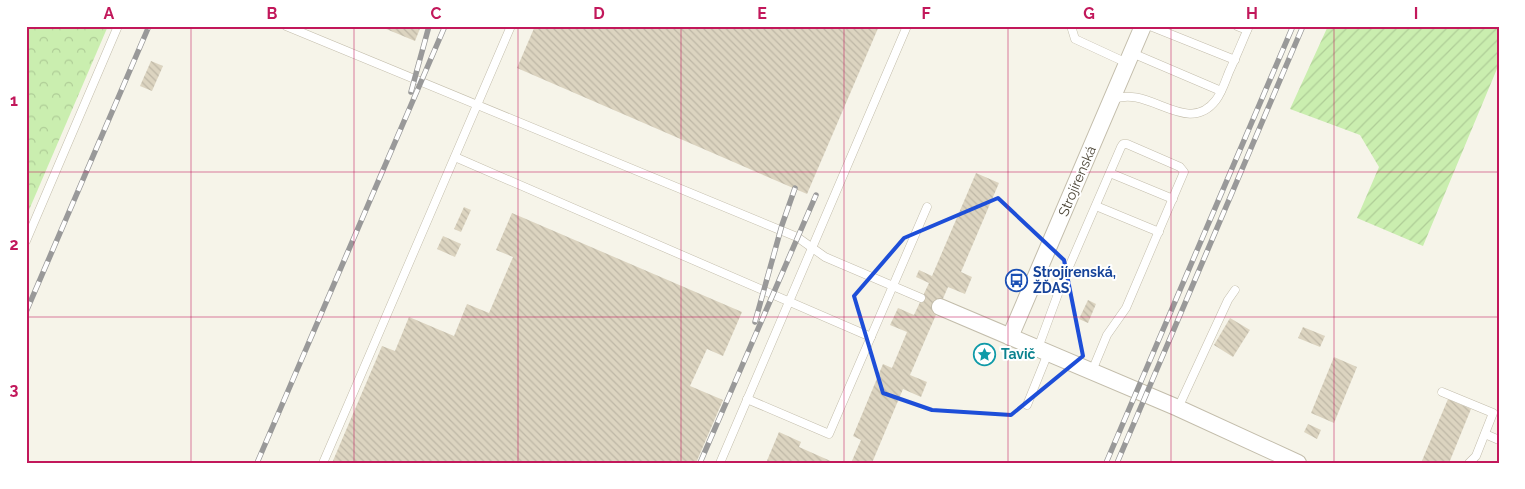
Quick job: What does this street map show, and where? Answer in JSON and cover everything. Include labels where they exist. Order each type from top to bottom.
[{"type":"street","name":"Strojírenská","points":[[1010,336],[1143,26]]},
{"type":"street","points":[[940,306],[1178,408],[1298,463]]},
{"type":"lane","points":[[26,241],[118,26]]},
{"type":"lane","points":[[286,26],[797,238],[825,257],[921,298]]},
{"type":"lane","points":[[323,463],[511,26]]},
{"type":"lane","points":[[720,463],[907,26]]},
{"type":"lane","points":[[1150,26],[1235,60]]},
{"type":"lane","points":[[1111,101],[1125,96],[1140,98],[1181,113],[1195,114],[1211,106],[1221,91],[1248,28],[1237,26]]},
{"type":"lane","points":[[1070,27],[1075,39],[1088,46],[1129,58],[1221,91]]},
{"type":"lane","points":[[1027,405],[1062,283],[1121,147],[1127,144],[1184,169],[1126,308],[1107,335],[1092,371]]},
{"type":"lane","points":[[455,158],[871,337]]},
{"type":"lane","points":[[1110,173],[1173,199]]},
{"type":"lane","points":[[1096,206],[1159,232]]},
{"type":"lane","points":[[747,399],[829,434],[927,208]]},
{"type":"lane","points":[[1178,408],[1228,300],[1235,290]]},
{"type":"lane","points":[[1442,392],[1493,413],[1476,456],[1469,463]]},
{"type":"lane","points":[[1485,434],[1499,440]]},
{"type":"highlighted area","points":[[998,198],[1064,260],[1083,356],[1011,415],[932,410],[883,393],[854,296],[904,238]]},
{"type":"green space","points":[[26,26],[108,26],[26,217]]},
{"type":"green space","points":[[1328,26],[1499,26],[1499,64],[1423,246],[1357,218],[1379,167],[1360,135],[1290,109]]},
{"type":"building","points":[[379,26],[421,26],[415,41]]},
{"type":"building","points":[[535,26],[879,26],[807,194],[517,68]]},
{"type":"building","points":[[151,61],[163,66],[152,91],[140,86]]},
{"type":"building","points":[[976,173],[999,183],[961,272],[972,277],[965,294],[948,287],[910,375],[927,382],[921,397],[903,389],[872,463],[851,463],[861,440],[853,436],[883,364],[892,368],[907,332],[890,325],[898,308],[914,315],[929,283],[916,277],[919,270],[932,276]]},
{"type":"building","points":[[464,207],[471,210],[461,232],[454,229]]},
{"type":"building","points":[[512,213],[742,312],[723,356],[707,349],[690,386],[723,400],[696,463],[332,463],[382,346],[395,351],[409,317],[454,336],[467,304],[489,313],[513,257],[496,250]]},
{"type":"building","points":[[443,236],[461,244],[455,257],[437,249]]},
{"type":"building","points":[[1088,300],[1096,304],[1088,323],[1079,319]]},
{"type":"building","points":[[1230,318],[1250,330],[1233,357],[1214,345]]},
{"type":"building","points":[[1303,327],[1325,336],[1320,347],[1298,338]]},
{"type":"building","points":[[1334,357],[1357,367],[1334,423],[1311,413]]},
{"type":"building","points":[[1448,399],[1471,409],[1449,463],[1421,463]]},
{"type":"building","points":[[1308,424],[1321,430],[1317,439],[1304,432]]},
{"type":"building","points":[[779,432],[801,442],[799,447],[835,463],[766,463]]},
{"type":"railway","points":[[26,312],[149,26]]},
{"type":"railway","points":[[411,92],[429,26]]},
{"type":"railway","points":[[257,463],[445,26]]},
{"type":"railway","points":[[1106,463],[1293,26]]},
{"type":"railway","points":[[1117,463],[1303,26]]},
{"type":"railway","points":[[755,322],[782,225],[795,188]]},
{"type":"railway","points":[[700,463],[816,195]]},
{"type":"place","name":"Strojírenská, ŽĎAS","points":[[1017,280]]},
{"type":"place","name":"Tavič","points":[[985,354]]}]
